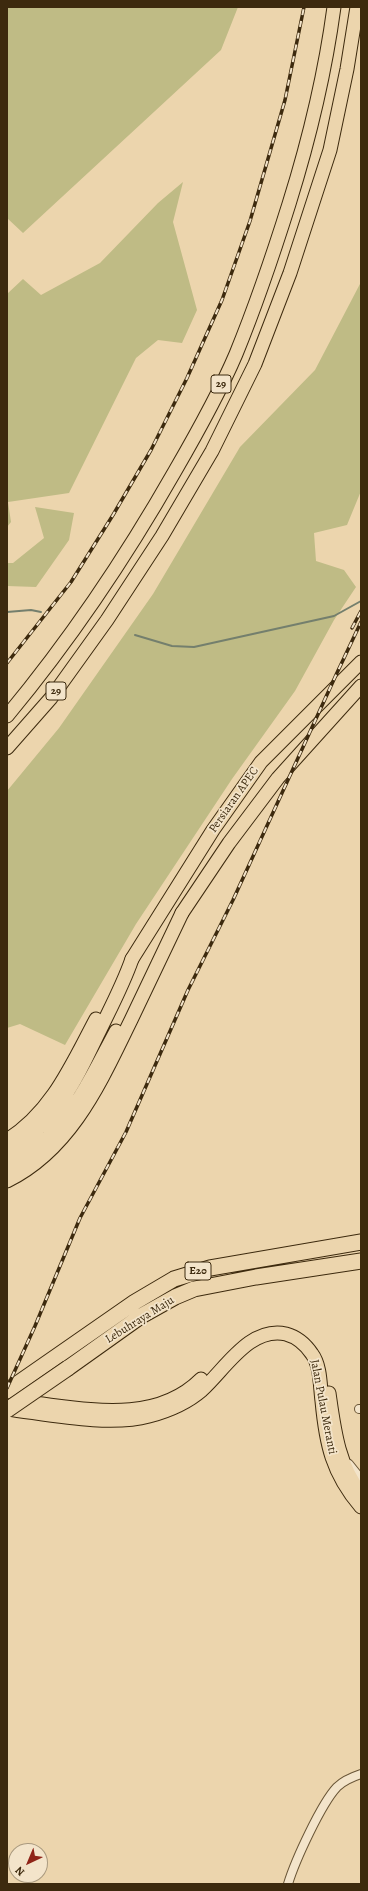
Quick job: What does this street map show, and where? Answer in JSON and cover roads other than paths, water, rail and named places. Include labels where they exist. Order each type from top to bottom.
[{"type":"highway","name":"Lebuhraya Maju","points":[[7,1410],[135,1302],[174,1279],[189,1273],[210,1268],[361,1242]]},
{"type":"highway","name":"Lebuhraya Maju","points":[[7,1391],[63,1363],[141,1316],[175,1297],[194,1289],[248,1278],[361,1261]]},
{"type":"main road","name":"29","points":[[7,716],[34,684],[90,609],[144,526],[192,441],[235,356],[269,269],[309,141],[331,30],[334,7]]},
{"type":"main road","name":"29","points":[[7,748],[51,698],[107,620],[162,536],[212,451],[255,364],[290,273],[330,150],[347,69],[357,7]]},
{"type":"main road","name":"Persiaran APEC","points":[[132,959],[213,830],[261,762],[361,662]]},
{"type":"main road","name":"Persiaran APEC","points":[[182,912],[229,843],[278,778],[361,686]]},
{"type":"main road","points":[[7,1168],[35,1149],[49,1136],[72,1110],[87,1087],[133,997],[182,912]]},
{"type":"main road","points":[[7,1181],[44,1156],[58,1143],[82,1114],[110,1063],[182,912]]},
{"type":"main road","points":[[7,1140],[19,1132],[44,1109],[64,1080],[104,1004],[132,959]]},
{"type":"main road","points":[[7,1153],[26,1140],[41,1126],[66,1096],[112,1008],[132,959]]},
{"type":"main road","name":"Jalan Pulau Meranti","points":[[7,1400],[106,1411],[145,1408],[166,1401],[196,1384],[245,1334],[262,1326],[277,1324],[297,1329],[310,1339],[321,1352],[326,1364],[339,1451],[346,1468],[361,1493]]},
{"type":"main road","name":"Jalan Pulau Meranti","points":[[7,1410],[106,1420],[130,1420],[147,1417],[168,1411],[186,1402],[202,1390],[250,1342],[263,1335],[276,1332],[293,1336],[305,1344],[314,1355],[317,1366],[323,1416],[332,1460],[336,1472],[346,1489],[361,1507]]},
{"type":"street","points":[[339,1451],[361,1479]]},
{"type":"street","points":[[288,1884],[298,1859],[328,1799],[343,1782],[361,1774]]},
{"type":"waterway","points":[[135,635],[172,646],[194,647],[334,616],[361,601]]},
{"type":"waterway","points":[[7,612],[31,610],[41,612]]},
{"type":"railway","points":[[7,663],[71,582],[151,450],[187,378],[222,300],[250,221],[285,100],[304,7]]},
{"type":"railway","points":[[352,628],[361,611]]},
{"type":"railway","points":[[7,1388],[35,1326],[80,1218],[126,1132],[188,990],[233,900],[361,622]]}]
